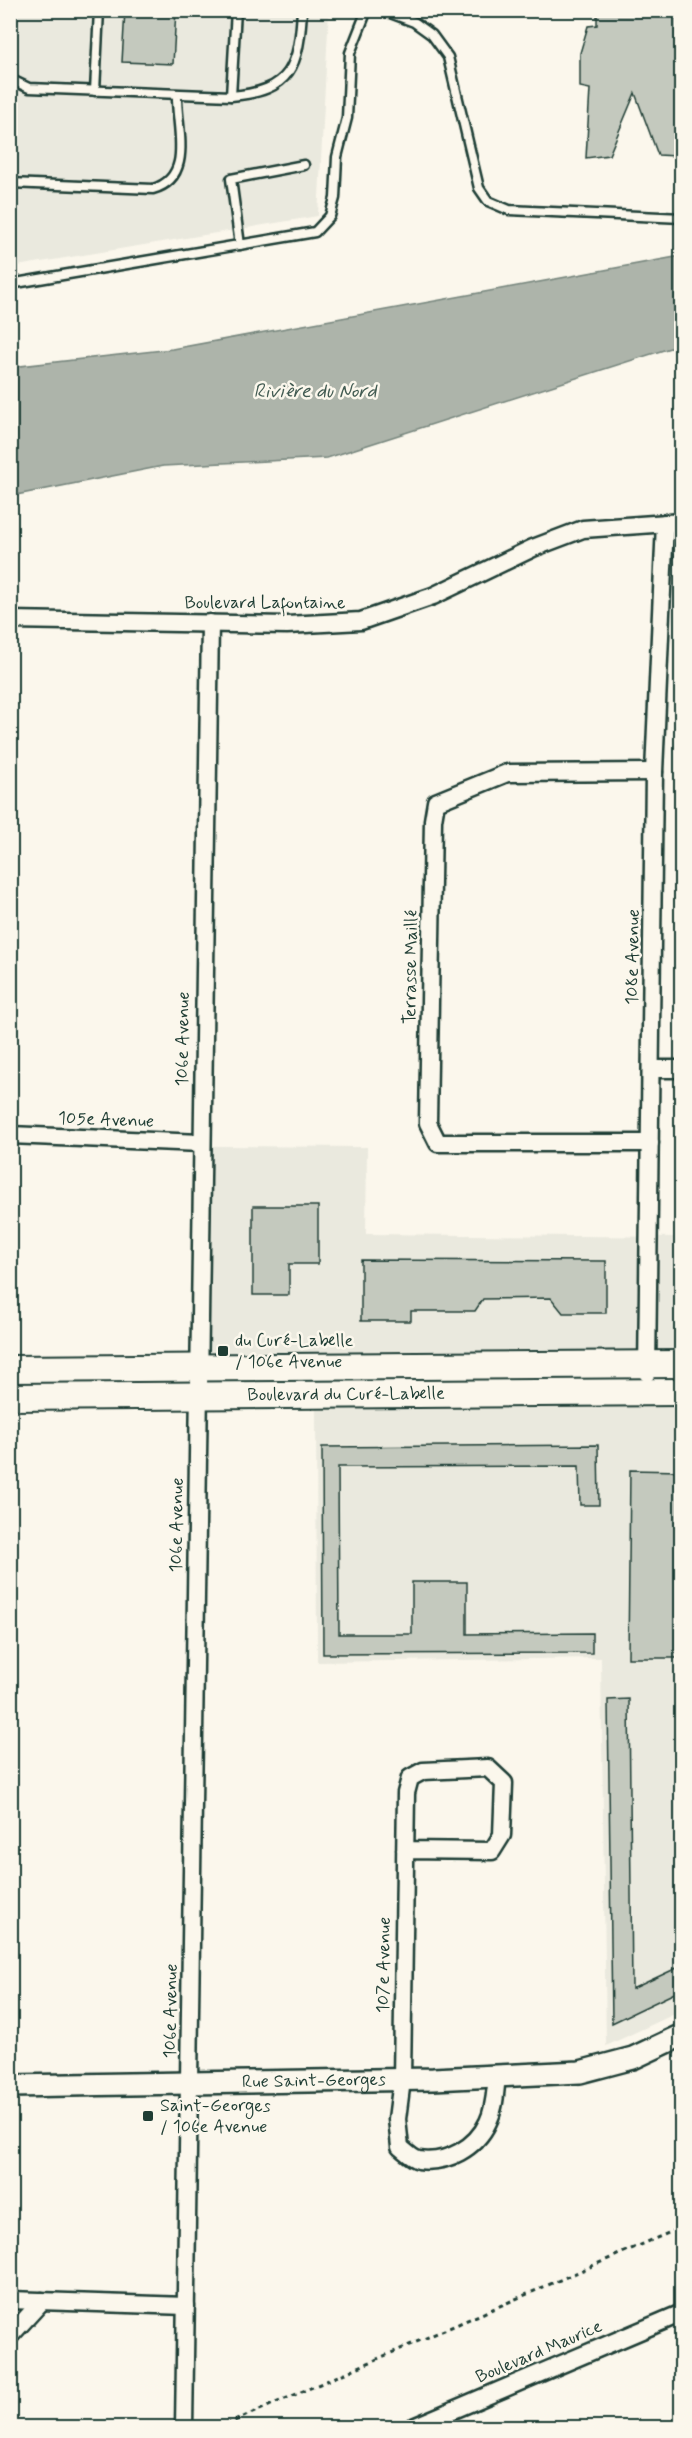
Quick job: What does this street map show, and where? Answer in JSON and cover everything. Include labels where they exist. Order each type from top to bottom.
[{"type":"main road","name":"Boulevard du Curé-Labelle","points":[[10,1369],[681,1364]]},
{"type":"main road","name":"Boulevard du Curé-Labelle","points":[[10,1397],[681,1392]]},
{"type":"street","name":"Boulevard Lafontaine","points":[[10,620],[287,625],[361,621],[433,596],[534,548],[583,530],[673,523]]},
{"type":"street","name":"108e Avenue","points":[[647,1392],[654,772],[673,523]]},
{"type":"street","name":"106e Avenue","points":[[184,2427],[210,623]]},
{"type":"street","name":"Terrasse Maillé","points":[[650,1143],[438,1143],[428,1123],[428,1111],[433,820],[436,802],[507,773],[654,772]]},
{"type":"street","points":[[651,1069],[681,1069]]},
{"type":"street","name":"105e Avenue","points":[[10,1135],[201,1143]]},
{"type":"street","name":"107e Avenue","points":[[402,2080],[405,1850],[406,1793],[410,1778],[423,1771],[488,1768],[504,1783],[502,1835],[492,1851],[405,1850]]},
{"type":"street","name":"Rue Saint-Georges","points":[[10,2086],[402,2080],[580,2072],[633,2058],[681,2035]]},
{"type":"street","name":"Rue Saint-Georges","points":[[402,2080],[397,2119],[400,2147],[417,2160],[450,2159],[470,2145],[488,2124],[494,2107],[497,2076]]},
{"type":"street","points":[[10,2300],[186,2306]]},
{"type":"street","points":[[10,2336],[42,2301]]},
{"type":"street","name":"Boulevard Maurice","points":[[411,2427],[681,2313]]},
{"type":"lane","points":[[95,91],[99,10]]},
{"type":"lane","points":[[231,96],[236,10]]},
{"type":"lane","points":[[10,79],[29,88],[177,95],[231,96],[273,88],[289,72],[298,54],[302,10]]},
{"type":"lane","points":[[10,284],[315,232],[330,216],[335,198],[337,157],[347,118],[350,53],[367,10]]},
{"type":"lane","points":[[382,10],[414,22],[432,35],[448,57],[479,188],[488,201],[509,210],[681,218]]},
{"type":"lane","points":[[10,183],[153,189],[161,187],[175,176],[180,161],[177,95]]},
{"type":"lane","points":[[240,245],[231,179],[304,165]]},
{"type":"path","points":[[218,2427],[681,2227]]},
{"type":"shaded area","points":[[11,11],[329,11],[318,216],[11,267]]},
{"type":"shaded area","points":[[209,1146],[367,1147],[366,1234],[681,1237],[681,1353],[208,1355]]},
{"type":"shaded area","points":[[681,1396],[681,2011],[606,2046],[601,1658],[317,1662],[316,1400]]},
{"type":"water","name":"Rivière du Nord","points":[[681,256],[681,350],[670,348],[327,458],[163,466],[11,496],[11,367],[172,349]]},
{"type":"building","points":[[125,10],[176,10],[173,64],[122,62]]},
{"type":"building","points":[[597,10],[681,10],[681,123],[678,123],[677,156],[658,155],[635,93],[609,155],[586,158],[590,89],[580,87],[580,53],[588,26],[597,25]]},
{"type":"building","points":[[253,1206],[318,1206],[318,1264],[289,1264],[289,1295],[253,1295]]},
{"type":"building","points":[[361,1260],[606,1261],[606,1313],[563,1313],[551,1298],[483,1299],[475,1311],[411,1311],[411,1321],[361,1321]]},
{"type":"building","points":[[598,1445],[599,1505],[580,1505],[579,1466],[338,1467],[339,1634],[412,1634],[412,1582],[467,1582],[467,1634],[592,1633],[592,1653],[323,1654],[322,1447]]},
{"type":"building","points":[[630,1470],[681,1471],[681,1658],[628,1658]]},
{"type":"building","points":[[629,1699],[632,1989],[681,1966],[681,1990],[612,2023],[608,1700]]},
{"type":"place","name":"du Curé-Labelle / 106e Avenue","points":[[223,1351]]},
{"type":"place","name":"Saint-Georges / 106e Avenue","points":[[148,2116]]}]
